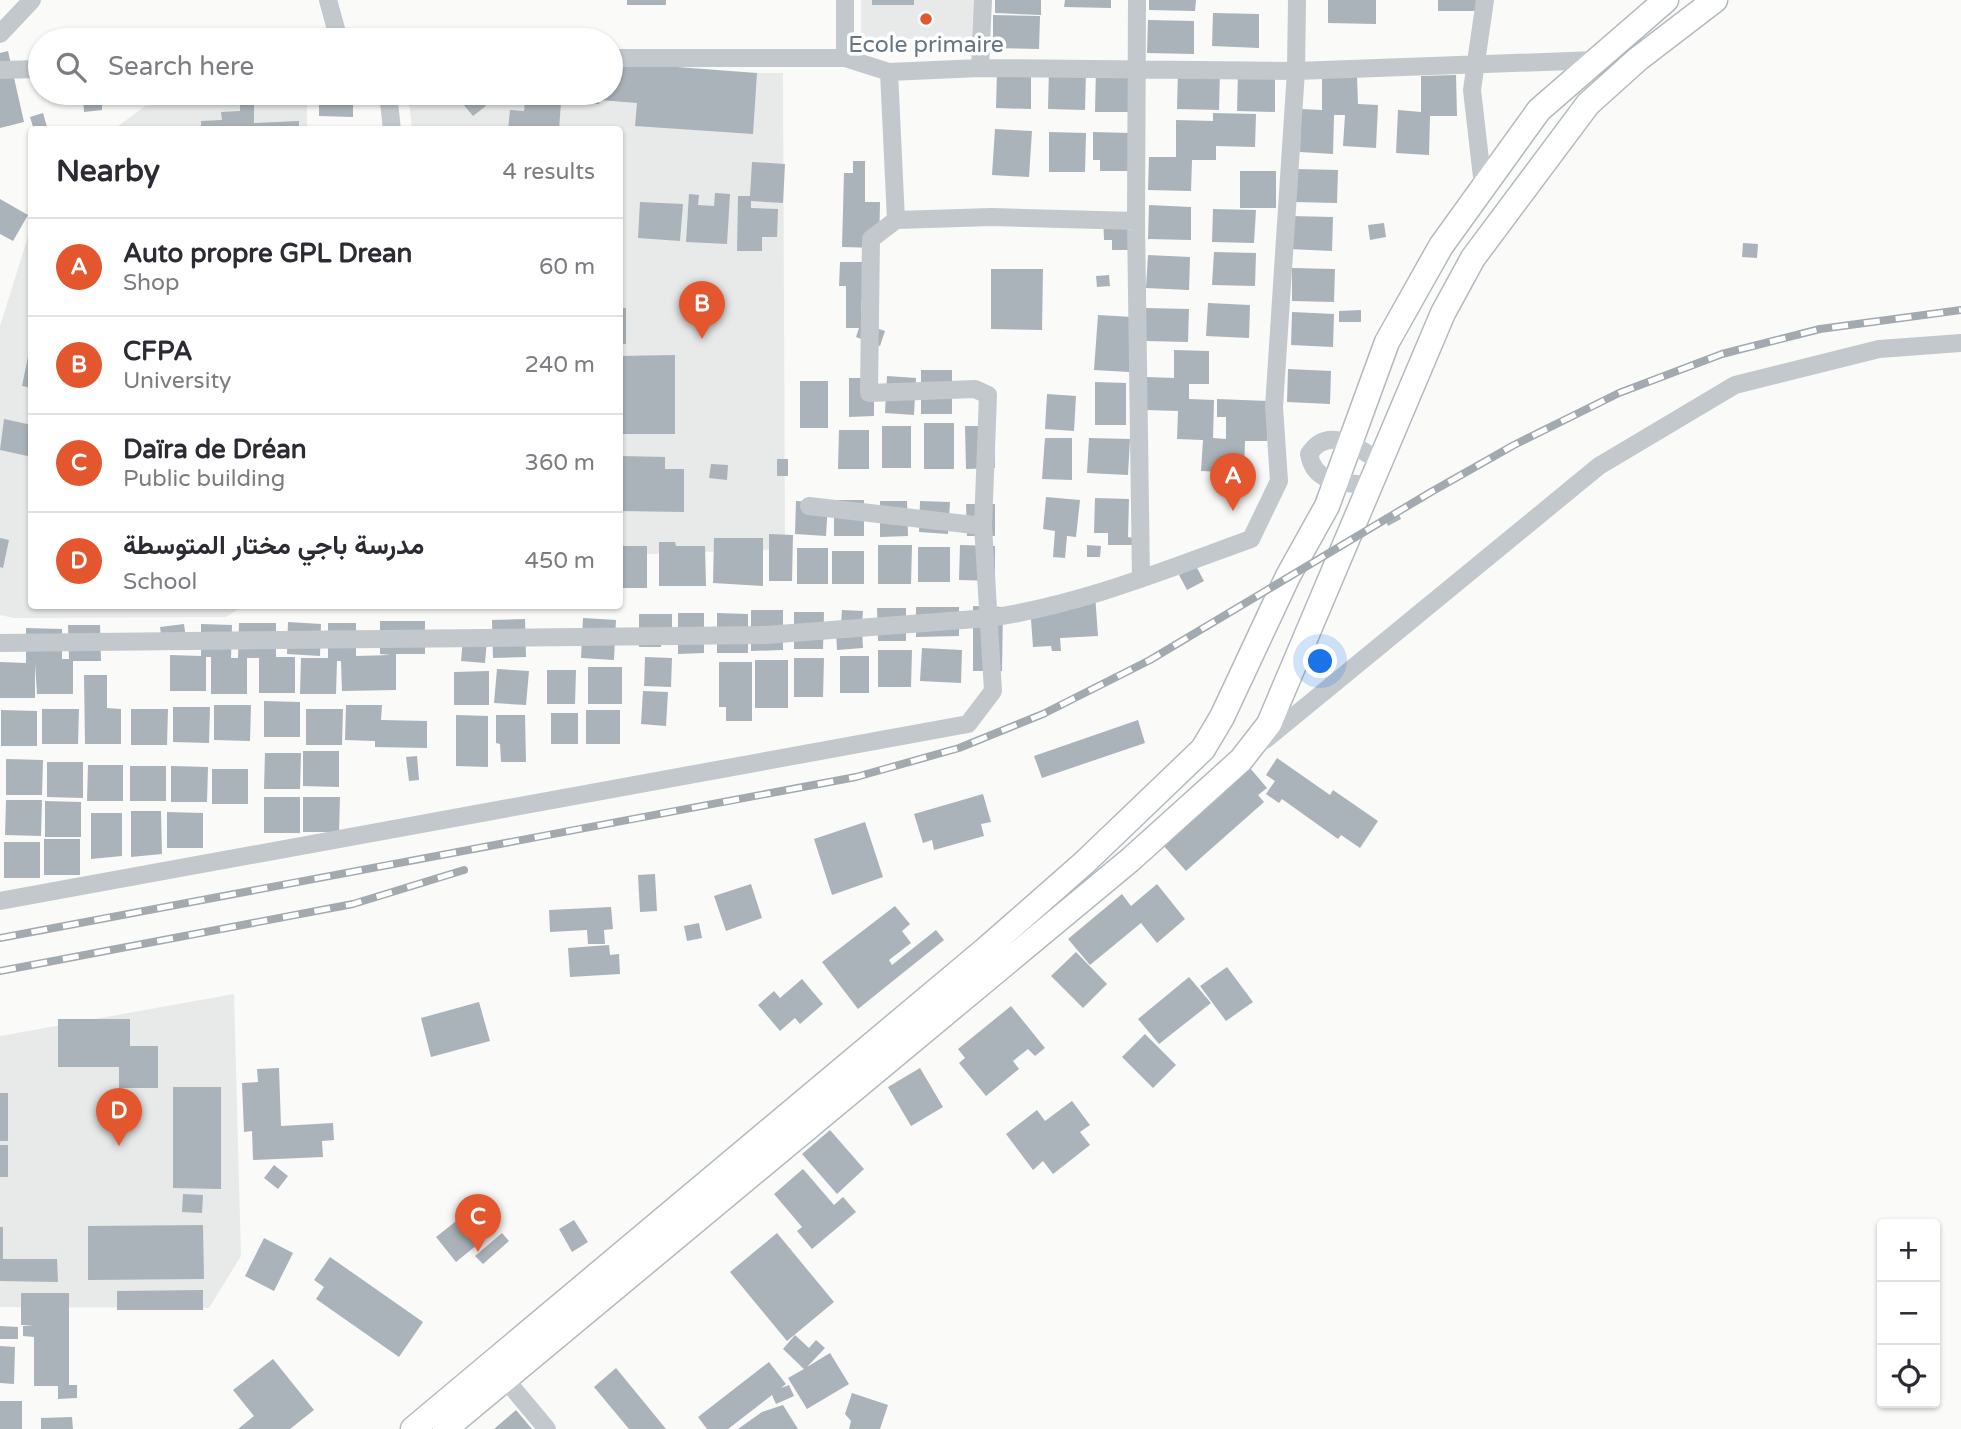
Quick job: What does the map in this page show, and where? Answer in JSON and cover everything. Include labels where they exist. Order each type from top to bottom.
[{"type":"main road","points":[[414,1429],[986,949],[1175,778],[1203,749],[1222,716],[1288,576],[1327,506],[1387,342],[1441,246],[1539,110],[1666,0]]},
{"type":"main road","points":[[445,1429],[1130,860],[1241,760],[1269,724],[1328,590],[1341,548],[1443,313],[1473,258],[1527,182],[1588,104],[1638,59],[1715,0]]},
{"type":"street","points":[[0,34],[32,0]]},
{"type":"street","points":[[328,0],[336,28]]},
{"type":"street","points":[[845,0],[845,58]]},
{"type":"street","points":[[980,68],[983,0]]},
{"type":"street","points":[[1137,0],[1136,222],[1142,579]]},
{"type":"street","points":[[0,643],[766,635],[989,618],[1023,613],[1142,579],[1251,539],[1279,481],[1274,407],[1296,71],[1297,0]]},
{"type":"street","points":[[1483,186],[1472,90],[1485,0]]},
{"type":"street","points":[[623,58],[845,58],[889,72],[980,68],[1296,71],[1596,60]]},
{"type":"street","points":[[0,70],[28,69]]},
{"type":"street","points":[[889,72],[896,220]]},
{"type":"street","points":[[389,105],[392,126]]},
{"type":"street","points":[[0,901],[968,724],[993,691],[983,526],[988,395],[975,389],[869,393],[871,239],[896,220],[992,218],[1136,222]]},
{"type":"street","points":[[1241,760],[1599,466],[1735,385],[1879,349],[1961,343]]},
{"type":"street","points":[[1369,485],[1336,483],[1311,468],[1309,454],[1315,444],[1332,438],[1350,443],[1379,461]]},
{"type":"street","points":[[1278,457],[1309,454]]},
{"type":"street","points":[[809,506],[983,526]]},
{"type":"street","points":[[506,1380],[547,1429]]},
{"type":"shaded area","name":"Ecole primaire","points":[[861,0],[990,0],[990,39],[861,39]]},
{"type":"shaded area","points":[[623,73],[783,73],[785,549],[623,555],[623,126],[412,126],[409,105],[623,105]]},
{"type":"shaded area","points":[[307,105],[307,126],[118,126],[145,106]]},
{"type":"shaded area","points":[[28,237],[28,609],[238,609],[226,617],[14,618],[0,615],[0,326]]},
{"type":"shaded area","points":[[234,994],[241,1256],[209,1308],[0,1307],[0,1036]]},
{"type":"building","points":[[627,0],[666,0],[666,5],[627,5]]},
{"type":"building","points":[[872,0],[914,0],[914,5],[872,5]]},
{"type":"building","points":[[995,0],[1041,0],[1041,15],[995,13]]},
{"type":"building","points":[[1065,0],[1111,0],[1111,8],[1064,7]]},
{"type":"building","points":[[1149,0],[1196,0],[1195,11],[1149,10]]},
{"type":"building","points":[[1328,0],[1376,0],[1376,24],[1328,23]]},
{"type":"building","points":[[1438,0],[1476,0],[1476,11],[1438,11]]},
{"type":"building","points":[[1213,13],[1259,14],[1259,48],[1212,46]]},
{"type":"building","points":[[993,15],[1040,16],[1039,49],[993,48]]},
{"type":"building","points":[[1148,20],[1194,21],[1194,54],[1147,53]]},
{"type":"building","points":[[8,51],[24,122],[0,128],[0,53]]},
{"type":"building","points":[[623,61],[757,73],[753,134],[635,126],[637,103],[623,102]]},
{"type":"building","points":[[1096,67],[1136,68],[1133,112],[1095,112]]},
{"type":"building","points":[[1049,68],[1086,69],[1085,110],[1048,109]]},
{"type":"building","points":[[997,69],[1031,70],[1031,109],[996,108]]},
{"type":"building","points":[[1178,69],[1220,69],[1219,110],[1177,109]]},
{"type":"building","points":[[1238,71],[1275,72],[1275,112],[1237,111]]},
{"type":"building","points":[[1456,75],[1457,116],[1430,116],[1429,155],[1396,153],[1398,110],[1421,112],[1421,76]]},
{"type":"building","points":[[1322,76],[1357,76],[1358,104],[1378,105],[1376,148],[1343,146],[1345,115],[1334,115],[1333,154],[1300,152],[1301,109],[1322,110]]},
{"type":"building","points":[[84,105],[102,105],[102,110],[84,112]]},
{"type":"building","points":[[240,105],[254,105],[254,123],[299,121],[299,126],[201,126],[201,121],[222,120],[221,112],[240,111]]},
{"type":"building","points":[[319,105],[353,105],[353,117],[319,116]]},
{"type":"building","points":[[464,105],[485,105],[486,106],[473,116]]},
{"type":"building","points":[[525,105],[561,105],[559,126],[508,126],[510,110],[524,111]]},
{"type":"building","points":[[43,113],[47,126],[33,126],[30,117]]},
{"type":"building","points":[[1213,113],[1256,114],[1255,147],[1216,146],[1216,160],[1192,160],[1191,191],[1148,190],[1149,157],[1176,157],[1176,120],[1213,121]]},
{"type":"building","points":[[995,129],[1032,131],[1029,177],[992,175]]},
{"type":"building","points":[[1049,132],[1086,133],[1085,172],[1049,172]]},
{"type":"building","points":[[1093,132],[1130,133],[1130,171],[1100,171],[1100,160],[1093,160]]},
{"type":"building","points":[[853,161],[865,161],[865,202],[880,202],[879,248],[842,247],[844,173],[853,173]]},
{"type":"building","points":[[752,162],[785,164],[783,203],[751,201],[751,208],[778,209],[777,237],[762,237],[762,251],[737,251],[738,196],[750,196]]},
{"type":"building","points":[[1295,169],[1338,170],[1337,203],[1294,202]]},
{"type":"building","points":[[1240,171],[1276,171],[1276,208],[1240,208]]},
{"type":"building","points":[[715,193],[730,194],[727,244],[686,242],[689,194],[699,195],[698,205],[714,206]]},
{"type":"building","points":[[0,199],[28,215],[13,241],[0,234]]},
{"type":"building","points":[[640,202],[683,204],[680,241],[638,238]]},
{"type":"building","points":[[1149,205],[1191,207],[1191,240],[1148,239]]},
{"type":"building","points":[[1213,209],[1256,210],[1254,243],[1212,242]]},
{"type":"building","points":[[1103,215],[1128,215],[1128,250],[1112,250],[1112,240],[1104,240]]},
{"type":"building","points":[[1291,216],[1333,217],[1332,251],[1289,249]]},
{"type":"building","points":[[1384,223],[1386,237],[1370,240],[1368,225]]},
{"type":"building","points":[[1743,243],[1758,244],[1757,258],[1742,257]]},
{"type":"building","points":[[1214,252],[1256,253],[1255,286],[1212,285]]},
{"type":"building","points":[[1148,255],[1190,257],[1189,290],[1146,288]]},
{"type":"building","points":[[840,262],[870,262],[877,302],[861,302],[861,323],[885,331],[880,346],[856,337],[859,328],[846,328],[846,286],[839,286]]},
{"type":"building","points":[[1292,268],[1335,269],[1334,302],[1292,301]]},
{"type":"building","points":[[991,269],[1043,269],[1042,330],[991,329]]},
{"type":"building","points":[[1109,275],[1110,286],[1097,287],[1096,276]]},
{"type":"building","points":[[1208,303],[1250,305],[1249,338],[1206,336]]},
{"type":"building","points":[[623,308],[626,308],[626,344],[623,344]]},
{"type":"building","points":[[1146,308],[1189,309],[1188,342],[1145,341]]},
{"type":"building","points":[[1361,310],[1361,322],[1339,322],[1339,311]]},
{"type":"building","points":[[1292,312],[1334,314],[1333,347],[1291,345]]},
{"type":"building","points":[[1098,315],[1133,317],[1129,372],[1094,370]]},
{"type":"building","points":[[1174,350],[1209,351],[1209,384],[1189,384],[1189,399],[1214,400],[1213,438],[1226,439],[1226,417],[1217,417],[1217,399],[1268,401],[1267,441],[1245,441],[1244,473],[1201,471],[1203,440],[1177,439],[1178,411],[1146,410],[1147,377],[1174,378]]},
{"type":"building","points":[[675,355],[675,434],[623,434],[623,356]]},
{"type":"building","points":[[28,357],[28,387],[22,386]]},
{"type":"building","points":[[1288,369],[1331,371],[1330,404],[1287,402]]},
{"type":"building","points":[[921,370],[952,370],[952,414],[921,414]]},
{"type":"building","points":[[887,376],[916,378],[914,415],[885,413]]},
{"type":"building","points":[[849,378],[874,378],[874,416],[849,417]]},
{"type":"building","points":[[800,381],[828,381],[828,428],[800,428]]},
{"type":"building","points":[[1095,382],[1126,383],[1126,425],[1095,425]]},
{"type":"building","points":[[1047,394],[1076,396],[1074,431],[1045,429]]},
{"type":"building","points":[[4,419],[28,424],[28,456],[0,450]]},
{"type":"building","points":[[924,423],[954,423],[954,469],[924,469]]},
{"type":"building","points":[[882,426],[911,426],[911,468],[882,468]]},
{"type":"building","points":[[965,426],[994,426],[995,468],[966,469]]},
{"type":"building","points":[[839,430],[869,430],[869,469],[838,469]]},
{"type":"building","points":[[1045,438],[1072,438],[1072,480],[1042,479]]},
{"type":"building","points":[[1089,438],[1130,439],[1128,475],[1087,473]]},
{"type":"building","points":[[623,456],[665,457],[665,469],[684,469],[684,512],[623,511]]},
{"type":"building","points":[[777,459],[788,459],[788,476],[777,476]]},
{"type":"building","points":[[711,464],[728,465],[727,480],[709,478]]},
{"type":"building","points":[[1046,497],[1080,500],[1076,537],[1067,536],[1065,558],[1053,557],[1055,531],[1043,529]]},
{"type":"building","points":[[1095,498],[1129,499],[1128,537],[1134,538],[1134,545],[1108,545],[1108,533],[1094,533]]},
{"type":"building","points":[[834,500],[864,500],[864,536],[834,536]]},
{"type":"building","points":[[796,501],[828,503],[826,536],[795,534]]},
{"type":"building","points":[[880,501],[907,501],[908,536],[880,537]]},
{"type":"building","points":[[920,501],[950,502],[948,534],[919,532]]},
{"type":"building","points":[[966,504],[995,504],[995,536],[967,536]]},
{"type":"building","points":[[1397,510],[1401,519],[1388,526],[1384,516]]},
{"type":"building","points":[[769,534],[793,535],[792,581],[769,581]]},
{"type":"building","points":[[0,538],[9,540],[3,568],[0,567]]},
{"type":"building","points":[[714,538],[763,538],[763,586],[713,583]]},
{"type":"building","points":[[659,542],[675,542],[676,546],[705,546],[706,586],[659,586]]},
{"type":"building","points":[[878,545],[912,545],[911,584],[878,584]]},
{"type":"building","points":[[960,545],[995,546],[995,581],[959,580]]},
{"type":"building","points":[[1087,545],[1101,546],[1100,557],[1087,557]]},
{"type":"building","points":[[623,546],[647,546],[647,588],[623,588]]},
{"type":"building","points":[[918,547],[950,547],[950,582],[918,582]]},
{"type":"building","points":[[797,548],[828,548],[828,584],[797,584]]},
{"type":"building","points":[[832,551],[864,551],[864,584],[832,584]]},
{"type":"building","points":[[1196,566],[1204,581],[1187,590],[1179,575]]},
{"type":"building","points":[[1095,594],[1098,636],[1060,638],[1061,651],[1052,651],[1051,646],[1033,647],[1030,606],[1048,605],[1048,597]]},
{"type":"building","points":[[973,606],[1003,607],[1002,671],[973,671]]},
{"type":"building","points":[[916,607],[959,607],[959,636],[916,637]]},
{"type":"building","points":[[877,608],[906,608],[906,641],[878,641]]},
{"type":"building","points":[[751,610],[783,610],[783,650],[751,651]]},
{"type":"building","points":[[842,610],[863,611],[862,625],[841,624]]},
{"type":"building","points":[[794,612],[824,612],[823,649],[794,649]]},
{"type":"building","points":[[678,613],[704,613],[704,653],[678,654]]},
{"type":"building","points":[[717,613],[748,614],[748,653],[717,653]]},
{"type":"building","points":[[639,614],[672,614],[672,628],[661,628],[661,647],[639,647]]},
{"type":"building","points":[[583,618],[616,620],[614,660],[581,658]]},
{"type":"building","points":[[525,619],[526,657],[493,658],[492,620]]},
{"type":"building","points":[[380,621],[425,621],[425,654],[396,654],[396,690],[342,691],[341,661],[337,661],[336,694],[300,694],[301,658],[328,658],[328,623],[356,623],[356,656],[391,655],[380,654]]},
{"type":"building","points":[[288,622],[321,624],[320,656],[287,654]]},
{"type":"building","points":[[239,623],[276,623],[276,657],[295,657],[295,693],[259,693],[259,658],[247,658],[247,694],[211,694],[211,657],[206,657],[206,691],[170,691],[170,655],[201,656],[201,624],[232,625],[231,658],[238,658]]},
{"type":"building","points":[[184,624],[186,639],[162,642],[160,627]]},
{"type":"building","points":[[68,625],[100,625],[101,661],[73,661],[73,694],[37,694],[35,663],[35,698],[0,698],[0,662],[26,663],[26,628],[62,629],[62,659],[69,659]]},
{"type":"building","points":[[862,629],[863,648],[837,650],[836,630]]},
{"type":"building","points":[[463,638],[487,640],[485,663],[461,661]]},
{"type":"building","points":[[922,648],[962,650],[961,683],[920,681]]},
{"type":"building","points":[[878,650],[912,650],[911,687],[878,687]]},
{"type":"building","points":[[840,656],[869,656],[869,693],[840,693]]},
{"type":"building","points":[[645,657],[672,658],[671,687],[644,686]]},
{"type":"building","points":[[794,658],[824,658],[823,697],[794,697]]},
{"type":"building","points":[[755,660],[788,660],[788,708],[755,708]]},
{"type":"building","points":[[719,662],[752,662],[752,721],[726,721],[726,707],[719,707]]},
{"type":"building","points":[[588,667],[622,667],[622,704],[588,704]]},
{"type":"building","points":[[497,669],[529,671],[526,705],[494,703]]},
{"type":"building","points":[[547,670],[576,670],[575,704],[547,704]]},
{"type":"building","points":[[489,671],[489,705],[454,705],[454,672]]},
{"type":"building","points":[[84,675],[107,675],[107,708],[121,709],[121,744],[85,744]]},
{"type":"building","points":[[643,691],[668,692],[666,726],[641,724]]},
{"type":"building","points":[[264,701],[300,702],[300,737],[264,737]]},
{"type":"building","points":[[214,705],[251,705],[250,741],[214,740]]},
{"type":"building","points":[[346,705],[382,705],[381,720],[427,721],[427,748],[375,747],[375,741],[345,740]]},
{"type":"building","points":[[173,707],[210,707],[209,743],[173,742]]},
{"type":"building","points":[[42,709],[79,709],[78,744],[42,744]]},
{"type":"building","points":[[131,709],[168,709],[167,745],[131,745]]},
{"type":"building","points":[[306,709],[343,709],[342,745],[306,745]]},
{"type":"building","points":[[1,710],[37,711],[37,746],[1,746]]},
{"type":"building","points":[[586,710],[620,710],[620,744],[586,744]]},
{"type":"building","points":[[551,713],[578,713],[578,744],[551,744]]},
{"type":"building","points":[[456,715],[488,716],[488,767],[456,766]]},
{"type":"building","points":[[496,715],[525,715],[526,762],[501,762],[500,744],[496,743]]},
{"type":"building","points":[[1138,720],[1145,743],[1042,778],[1034,756]]},
{"type":"building","points":[[303,751],[339,751],[339,787],[303,786]]},
{"type":"building","points":[[265,753],[301,753],[300,789],[264,789]]},
{"type":"building","points":[[417,756],[419,780],[409,781],[406,757]]},
{"type":"building","points":[[1277,758],[1330,795],[1333,790],[1378,821],[1360,848],[1341,835],[1338,839],[1282,799],[1279,803],[1266,794],[1275,781],[1266,775]]},
{"type":"building","points":[[6,759],[43,760],[42,795],[6,795]]},
{"type":"building","points":[[47,762],[83,762],[83,798],[47,797]]},
{"type":"building","points":[[88,765],[123,765],[123,801],[87,801]]},
{"type":"building","points":[[130,766],[166,766],[166,801],[130,801]]},
{"type":"building","points":[[171,766],[208,767],[207,802],[171,802]]},
{"type":"building","points":[[1250,768],[1267,788],[1258,795],[1264,802],[1186,871],[1163,845]]},
{"type":"building","points":[[212,769],[248,769],[248,804],[212,804]]},
{"type":"building","points":[[983,794],[991,822],[981,824],[984,836],[934,850],[932,840],[923,843],[914,814]]},
{"type":"building","points":[[264,797],[300,797],[300,833],[264,833]]},
{"type":"building","points":[[303,797],[340,797],[339,832],[303,832]]},
{"type":"building","points":[[6,800],[42,800],[41,836],[5,835]]},
{"type":"building","points":[[45,801],[81,802],[81,837],[45,837]]},
{"type":"building","points":[[131,811],[161,811],[162,854],[131,857]]},
{"type":"building","points":[[167,812],[203,813],[203,848],[167,848]]},
{"type":"building","points":[[91,813],[122,813],[122,856],[91,859]]},
{"type":"building","points":[[865,822],[883,877],[832,895],[814,839]]},
{"type":"building","points":[[44,839],[80,839],[80,875],[44,875]]},
{"type":"building","points":[[4,842],[40,842],[40,878],[4,878]]},
{"type":"building","points":[[655,874],[657,911],[640,912],[638,875]]},
{"type":"building","points":[[751,884],[762,918],[726,931],[714,896]]},
{"type":"building","points":[[1157,884],[1185,919],[1157,943],[1141,923],[1090,965],[1068,939],[1122,894],[1131,906]]},
{"type":"building","points":[[895,906],[910,924],[902,931],[911,943],[889,960],[892,965],[936,930],[944,940],[858,1009],[822,962]]},
{"type":"building","points":[[611,907],[613,929],[604,930],[605,944],[588,944],[587,930],[550,932],[549,910]]},
{"type":"building","points":[[699,923],[702,938],[687,941],[684,926]]},
{"type":"building","points":[[609,945],[610,955],[619,954],[620,974],[570,977],[568,948]]},
{"type":"building","points":[[1076,952],[1107,984],[1083,1008],[1051,976]]},
{"type":"building","points":[[1227,967],[1253,1002],[1226,1021],[1200,986]]},
{"type":"building","points":[[1189,977],[1211,1003],[1159,1044],[1138,1019]]},
{"type":"building","points":[[802,979],[823,1004],[800,1024],[795,1018],[780,1031],[758,1005],[774,991],[780,998]]},
{"type":"building","points":[[479,1002],[490,1041],[431,1057],[421,1018]]},
{"type":"building","points":[[1011,1006],[1045,1048],[1035,1056],[1028,1049],[1013,1061],[1019,1069],[986,1096],[959,1063],[965,1058],[958,1049]]},
{"type":"building","points":[[58,1019],[130,1019],[130,1046],[158,1046],[158,1088],[119,1088],[119,1067],[58,1067]]},
{"type":"building","points":[[1145,1034],[1176,1065],[1153,1088],[1122,1057]]},
{"type":"building","points":[[279,1068],[281,1126],[333,1123],[334,1140],[322,1141],[323,1157],[253,1160],[252,1131],[244,1132],[242,1083],[258,1082],[257,1069]]},
{"type":"building","points":[[920,1068],[943,1107],[911,1126],[888,1087]]},
{"type":"building","points":[[173,1087],[221,1087],[221,1189],[173,1188]]},
{"type":"building","points":[[0,1093],[8,1093],[8,1141],[0,1141]]},
{"type":"building","points":[[1072,1101],[1090,1125],[1080,1132],[1090,1145],[1053,1174],[1043,1161],[1033,1170],[1006,1134],[1037,1110],[1045,1121]]},
{"type":"building","points":[[830,1130],[864,1169],[837,1194],[802,1154]]},
{"type":"building","points":[[0,1145],[8,1145],[8,1177],[0,1177]]},
{"type":"building","points":[[274,1165],[288,1176],[278,1189],[264,1178]]},
{"type":"building","points":[[803,1169],[834,1205],[843,1197],[856,1212],[812,1249],[797,1231],[802,1227],[774,1194]]},
{"type":"building","points":[[183,1194],[203,1195],[202,1213],[182,1212]]},
{"type":"building","points":[[479,1203],[499,1227],[456,1262],[436,1237]]},
{"type":"building","points":[[574,1220],[588,1242],[572,1252],[559,1229]]},
{"type":"building","points":[[203,1225],[204,1279],[88,1280],[88,1226]]},
{"type":"building","points":[[0,1227],[3,1227],[3,1259],[57,1259],[58,1282],[0,1281]]},
{"type":"building","points":[[502,1233],[509,1241],[483,1264],[475,1256]]},
{"type":"building","points":[[777,1233],[834,1302],[787,1341],[730,1272]]},
{"type":"building","points":[[264,1238],[293,1253],[274,1291],[245,1276]]},
{"type":"building","points":[[330,1257],[423,1322],[399,1357],[316,1299],[324,1287],[314,1280]]},
{"type":"building","points":[[203,1290],[203,1310],[117,1310],[117,1291]]},
{"type":"building","points":[[21,1293],[69,1293],[69,1385],[77,1385],[77,1398],[58,1399],[58,1386],[34,1386],[34,1337],[23,1336],[23,1326],[34,1325],[21,1325]]},
{"type":"building","points":[[0,1326],[18,1327],[18,1339],[0,1339]]},
{"type":"building","points":[[795,1335],[809,1348],[816,1340],[825,1348],[807,1367],[830,1353],[849,1384],[807,1409],[788,1378],[804,1369],[783,1349]]},
{"type":"building","points":[[0,1346],[15,1347],[14,1384],[0,1383]]},
{"type":"building","points":[[273,1359],[314,1410],[290,1429],[238,1429],[254,1416],[233,1390]]},
{"type":"building","points":[[769,1362],[786,1384],[781,1388],[789,1385],[794,1396],[776,1404],[772,1395],[728,1429],[707,1429],[698,1417]]},
{"type":"building","points":[[616,1368],[666,1429],[629,1429],[594,1387]]},
{"type":"building","points":[[852,1393],[888,1405],[880,1429],[849,1429],[851,1421],[845,1414]]},
{"type":"building","points":[[0,1401],[22,1401],[22,1429],[0,1429]]},
{"type":"building","points":[[783,1405],[798,1429],[738,1429],[762,1412]]},
{"type":"building","points":[[516,1410],[532,1429],[494,1429]]},
{"type":"building","points":[[72,1417],[73,1429],[41,1429],[41,1418]]},
{"type":"railway","points":[[0,938],[856,777],[959,748],[1043,714],[1150,660],[1431,492],[1514,445],[1619,393],[1722,354],[1820,329],[1961,310]]},
{"type":"railway","points":[[0,971],[353,904],[464,870]]},
{"type":"place","name":"Ecole primaire","points":[[926,19]]},
{"type":"place","name":"CFPA","points":[[702,339]]},
{"type":"place","name":"Auto propre GPL Drean","points":[[1233,511]]},
{"type":"place","name":"مدرسة باجي مختار المتوسطة","points":[[119,1146]]},
{"type":"place","name":"Daïra de Dréan","points":[[478,1252]]}]
